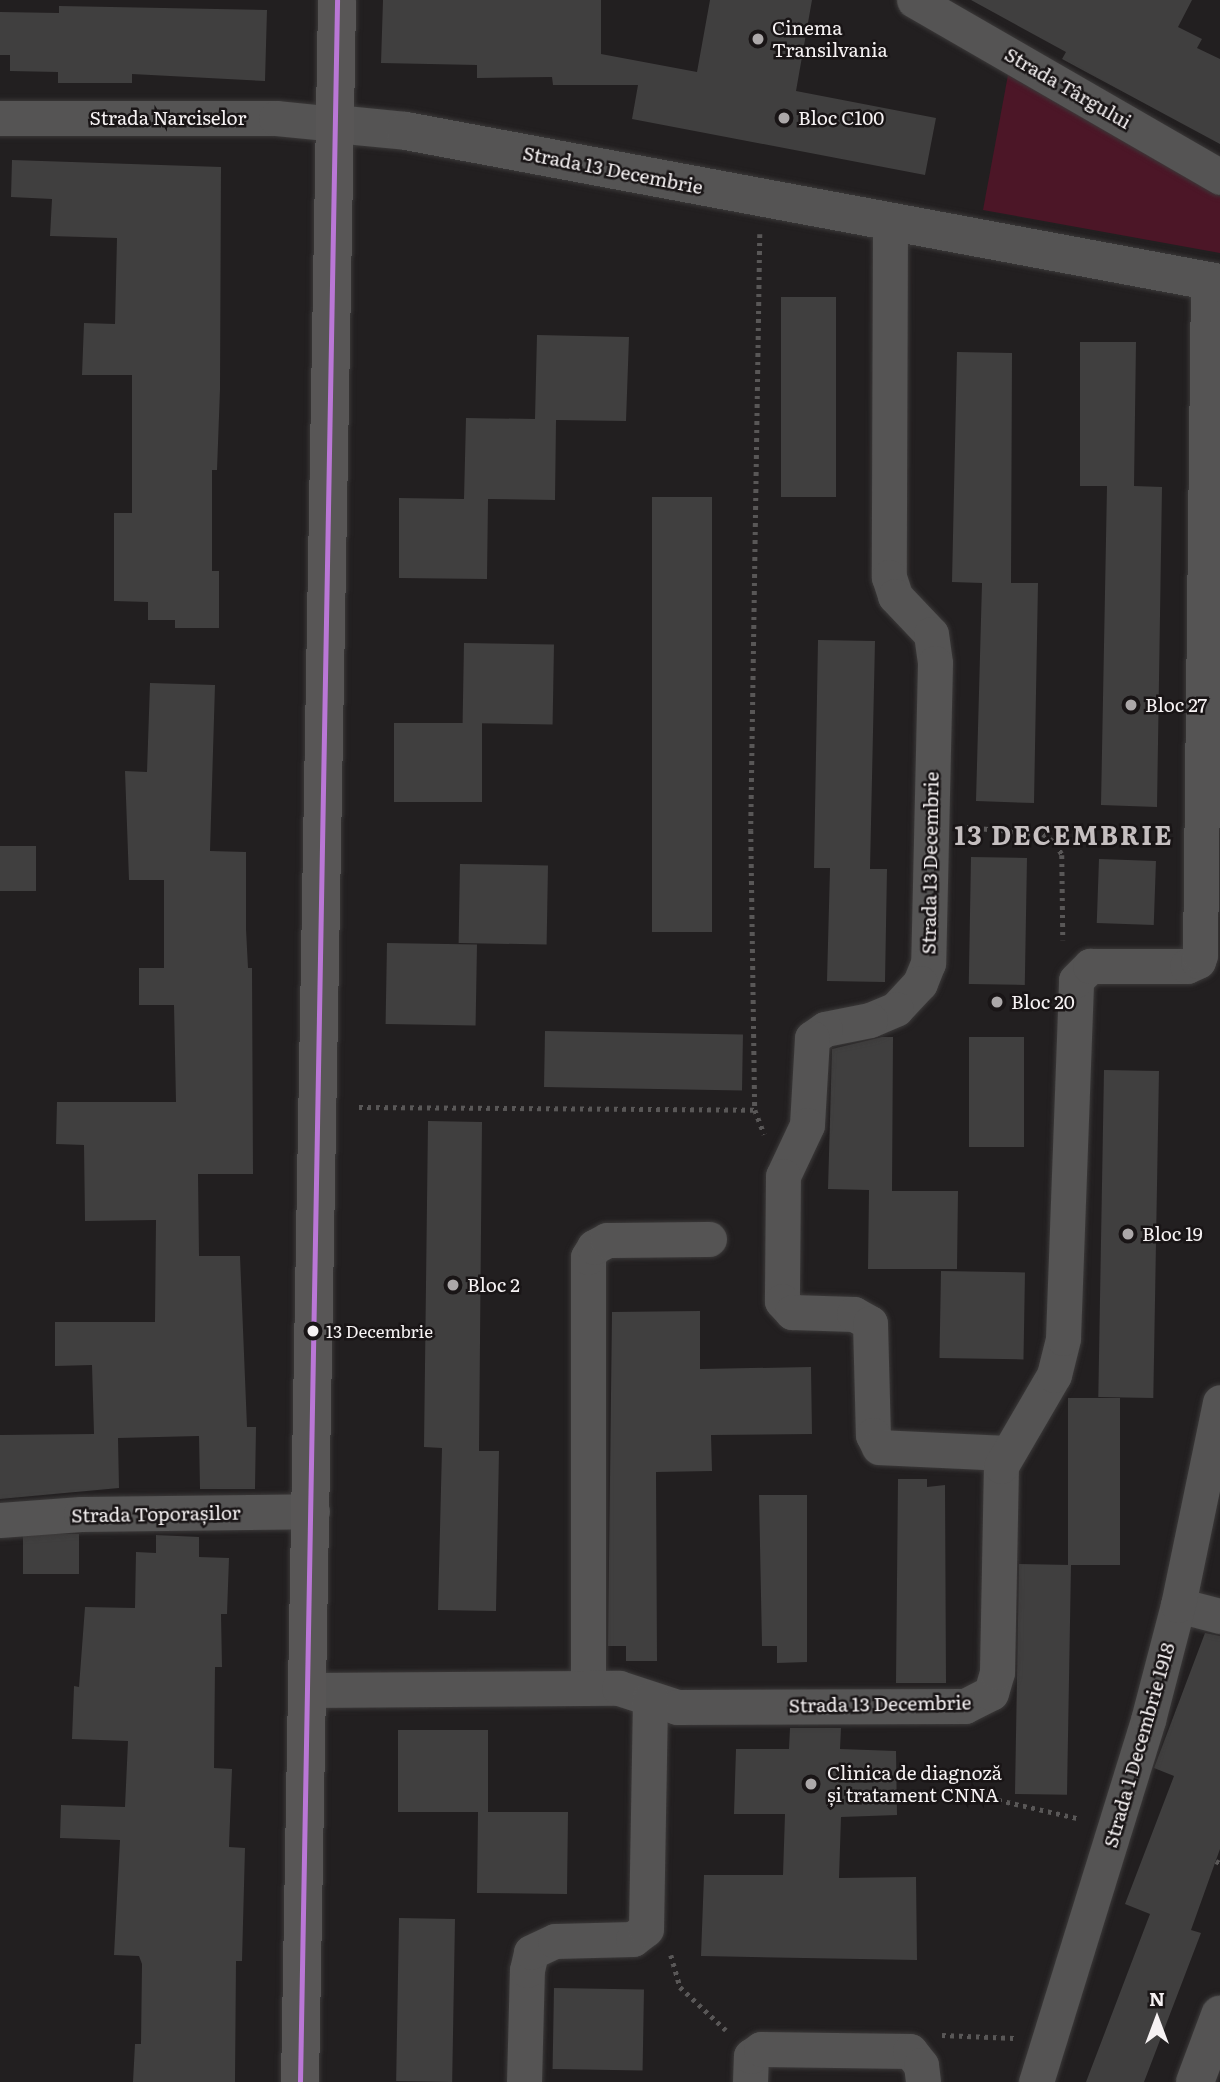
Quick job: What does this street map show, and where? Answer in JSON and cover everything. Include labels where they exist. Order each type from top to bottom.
[{"type":"main road","points":[[300,2082],[337,0]]},
{"type":"street","name":"Strada Târgului","points":[[914,0],[1220,177]]},
{"type":"street","name":"Strada Narciselor","points":[[0,118],[276,118],[335,124]]},
{"type":"street","name":"Strada 13 Decembrie","points":[[309,1690],[623,1688],[668,1706],[704,1707],[965,1706],[986,1698],[997,1672],[1000,1477],[1005,1453],[1054,1376],[1062,1349],[1078,974],[1095,966],[1187,966],[1198,961],[1214,282],[406,131],[335,124]]},
{"type":"street","name":"Strada 13 Decembrie","points":[[890,223],[889,577],[895,596],[923,623],[933,641],[931,824],[925,973],[896,1009],[870,1020],[825,1029],[812,1038],[807,1125],[787,1164],[782,1187],[783,1305],[799,1313],[854,1314],[870,1323],[876,1444],[888,1450],[1005,1453]]},
{"type":"street","points":[[588,1687],[588,1257],[594,1247],[607,1240],[709,1239]]},
{"type":"street","name":"Strada 1 Decembrie 1918","points":[[1036,2082],[1116,1828],[1178,1605],[1220,1402]]},
{"type":"street","name":"Strada Toporașilor","points":[[0,1520],[81,1514],[312,1511]]},
{"type":"street","points":[[1178,1605],[1220,1616]]},
{"type":"street","points":[[524,2082],[527,1970],[531,1952],[547,1942],[643,1935],[650,1699]]},
{"type":"street","points":[[1195,2082],[1220,2015]]},
{"type":"street","points":[[752,2068],[761,2049],[916,2066]]},
{"type":"path","points":[[761,198],[751,830],[755,1110],[782,1187]]},
{"type":"path","points":[[931,824],[1043,834],[1056,843],[1062,855],[1064,951],[1078,974]]},
{"type":"path","points":[[359,1107],[755,1110]]},
{"type":"path","points":[[990,1798],[1116,1828]]},
{"type":"path","points":[[643,1935],[663,1944],[683,1991],[752,2068]]},
{"type":"path","points":[[916,2066],[937,2035],[1050,2039]]},
{"type":"shaded area","points":[[1008,75],[1220,196],[1220,253],[983,210]]},
{"type":"building","points":[[383,0],[601,0],[601,54],[697,72],[710,0],[812,0],[796,91],[936,118],[925,175],[632,119],[638,85],[553,85],[552,77],[477,78],[477,65],[381,63]]},
{"type":"building","points":[[971,0],[1192,0],[1178,27],[1202,39],[1197,48],[1220,59],[1220,144],[1062,59],[1066,52]]},
{"type":"building","points":[[59,6],[267,10],[265,81],[132,74],[132,83],[58,83],[58,72],[10,71],[10,55],[0,55],[0,12],[59,13]]},
{"type":"building","points":[[12,160],[221,167],[220,389],[217,470],[212,470],[212,571],[219,571],[219,628],[175,628],[175,620],[148,620],[148,602],[114,601],[114,513],[132,513],[132,375],[82,375],[84,323],[115,324],[117,238],[50,236],[52,199],[11,197]]},
{"type":"building","points":[[781,297],[836,297],[836,497],[781,497]]},
{"type":"building","points":[[537,335],[629,337],[626,421],[556,420],[555,500],[488,499],[487,579],[399,578],[399,498],[464,499],[466,418],[535,419]]},
{"type":"building","name":"Bloc 27","points":[[1080,342],[1136,342],[1134,486],[1162,487],[1157,807],[1101,805],[1107,486],[1080,486]]},
{"type":"building","points":[[957,352],[1012,353],[1011,583],[1038,583],[1034,803],[976,801],[982,583],[952,582]]},
{"type":"building","points":[[652,497],[712,497],[712,932],[652,932]]},
{"type":"building","points":[[818,640],[875,641],[870,869],[887,869],[885,982],[827,981],[830,868],[814,868]]},
{"type":"building","points":[[464,643],[554,645],[553,725],[463,723]]},
{"type":"building","points":[[150,683],[215,685],[210,851],[246,852],[248,968],[252,968],[253,1174],[198,1174],[199,1256],[240,1256],[247,1427],[256,1427],[255,1489],[200,1489],[199,1436],[118,1438],[119,1488],[0,1499],[0,1435],[94,1434],[92,1365],[55,1366],[55,1322],[155,1322],[156,1220],[85,1221],[84,1145],[56,1144],[57,1102],[176,1102],[174,1005],[139,1005],[139,968],[164,968],[164,880],[129,880],[125,771],[147,772]]},
{"type":"building","points":[[394,723],[482,723],[482,802],[394,802]]},
{"type":"building","points":[[0,846],[36,846],[36,891],[0,891]]},
{"type":"building","points":[[971,857],[1027,858],[1025,985],[969,984]]},
{"type":"building","points":[[1099,859],[1156,861],[1154,925],[1097,923]]},
{"type":"building","points":[[460,864],[548,866],[547,945],[459,943]]},
{"type":"building","points":[[387,943],[477,945],[476,1026],[386,1024]]},
{"type":"building","points":[[545,1031],[743,1034],[742,1090],[544,1087]]},
{"type":"building","points":[[882,1037],[893,1037],[892,1191],[958,1191],[957,1269],[868,1269],[869,1190],[828,1189],[832,1049]]},
{"type":"building","points":[[969,1037],[1024,1037],[1024,1147],[969,1147]]},
{"type":"building","name":"Bloc 19","points":[[1104,1070],[1159,1071],[1153,1398],[1098,1397]]},
{"type":"building","name":"Bloc 2","points":[[428,1121],[482,1122],[479,1451],[499,1451],[496,1611],[438,1610],[442,1448],[424,1447]]},
{"type":"building","points":[[941,1271],[1025,1272],[1023,1359],[939,1358]]},
{"type":"building","points":[[700,1311],[700,1369],[811,1367],[812,1434],[711,1435],[712,1471],[656,1472],[657,1661],[626,1661],[626,1646],[608,1646],[612,1312]]},
{"type":"building","points":[[1068,1398],[1120,1398],[1120,1565],[1068,1565]]},
{"type":"building","points":[[898,1479],[927,1479],[927,1487],[945,1485],[946,1683],[896,1683]]},
{"type":"building","points":[[759,1495],[807,1495],[807,1662],[777,1663],[777,1646],[762,1646]]},
{"type":"building","points":[[23,1534],[79,1534],[79,1574],[23,1574]]},
{"type":"building","points":[[156,1535],[199,1537],[199,1557],[229,1558],[227,1614],[221,1614],[222,1667],[215,1667],[214,1768],[232,1769],[229,1847],[245,1848],[242,1961],[236,1961],[235,2082],[133,2082],[135,2044],[141,2044],[142,1964],[139,1956],[114,1955],[120,1840],[60,1838],[61,1805],[125,1807],[128,1741],[72,1739],[74,1686],[79,1687],[85,1607],[135,1608],[136,1552],[156,1553]]},
{"type":"building","points":[[1019,1564],[1071,1565],[1067,1795],[1015,1794]]},
{"type":"building","points":[[1205,1633],[1220,1636],[1220,1849],[1191,1930],[1201,1933],[1144,2082],[1086,2082],[1150,1914],[1125,1904],[1174,1776],[1154,1768]]},
{"type":"building","points":[[790,1728],[841,1728],[840,1749],[896,1751],[897,1815],[841,1817],[839,1878],[916,1877],[917,1960],[701,1956],[704,1875],[783,1875],[785,1814],[734,1814],[736,1749],[789,1749]]},
{"type":"building","points":[[398,1730],[488,1730],[488,1812],[568,1812],[567,1894],[477,1893],[478,1812],[398,1812]]},
{"type":"building","points":[[399,1918],[455,1919],[452,2082],[396,2081]]},
{"type":"building","points":[[554,1988],[644,1990],[643,2071],[553,2069]]},
{"type":"transit line","points":[[300,2082],[337,0]]},
{"type":"place","name":"Cinema Transilvania","points":[[758,39]]},
{"type":"place","name":"Bloc C100","points":[[784,118]]},
{"type":"place","name":"Bloc 27","points":[[1131,705]]},
{"type":"place","name":"Bloc 20","points":[[997,1002]]},
{"type":"place","name":"Bloc 19","points":[[1128,1234]]},
{"type":"place","name":"Bloc 2","points":[[453,1285]]},
{"type":"place","name":"13 Decembrie","points":[[313,1331]]},
{"type":"place","name":"Clinica de diagnoză și tratament CNNA","points":[[811,1784]]},
{"type":"district","name":"13 DECEMBRIE","points":[[1064,834]]}]
